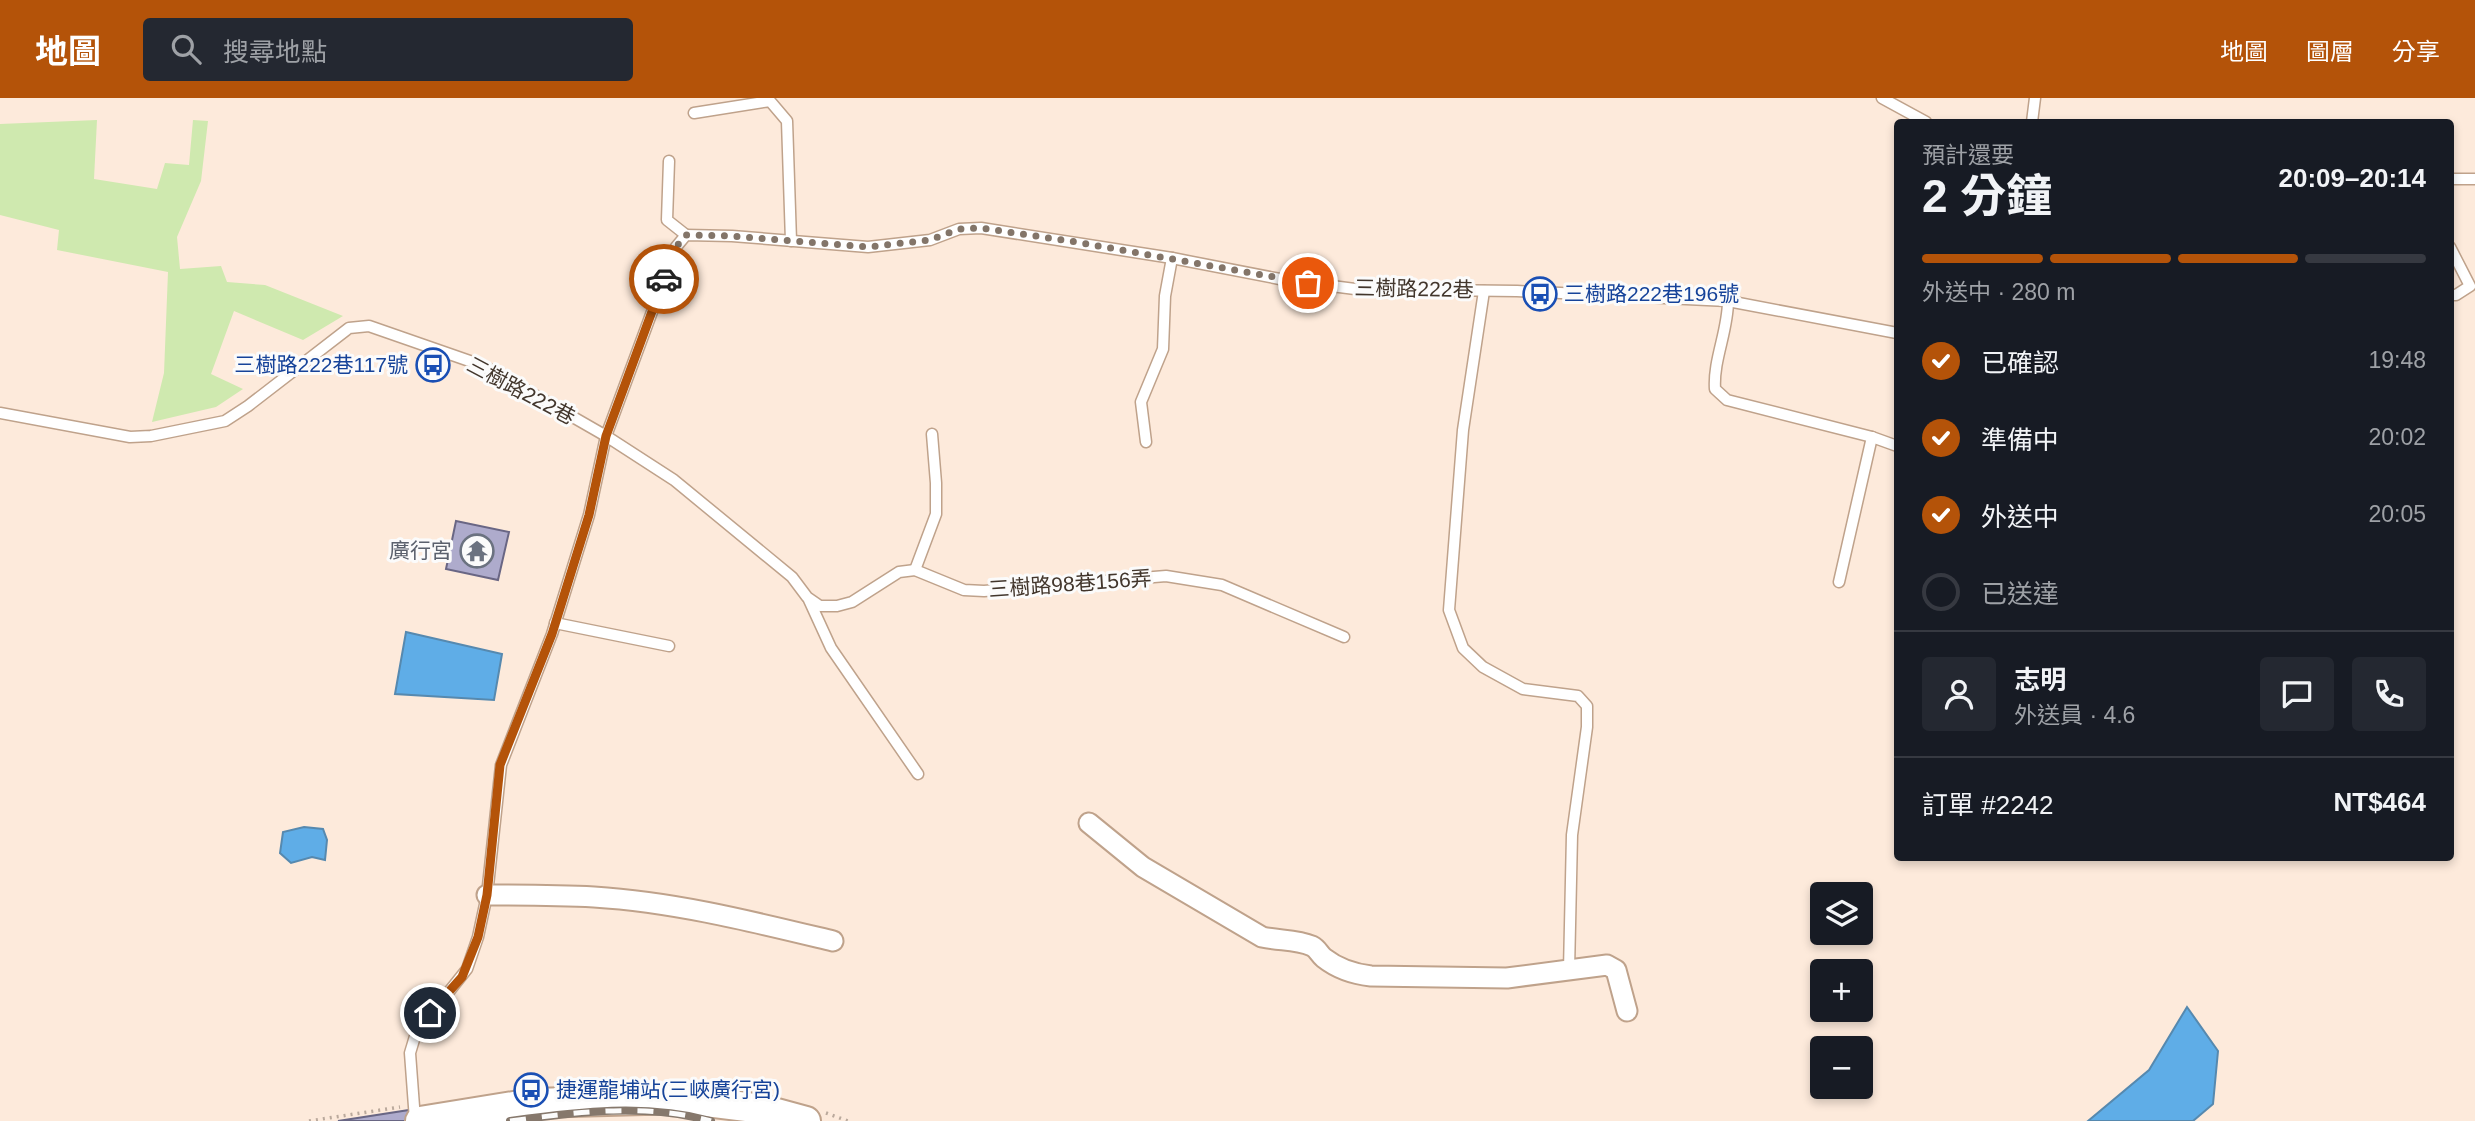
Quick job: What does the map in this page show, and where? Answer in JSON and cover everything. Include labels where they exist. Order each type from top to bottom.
[{"type":"street","points":[[1089,822],[1143,867],[1262,937],[1281,942],[1296,940],[1316,948],[1323,957],[1350,973],[1371,976],[1507,978],[1607,965],[1616,970],[1628,1012]]},
{"type":"street","points":[[487,895],[596,897],[660,905],[729,916],[832,941]]},
{"type":"street","points":[[420,1121],[532,1103],[682,1099],[762,1109],[806,1121]]},
{"type":"lane","points":[[1882,98],[1920,119]]},
{"type":"lane","points":[[2032,119],[2035,98]]},
{"type":"lane","points":[[694,113],[770,101],[787,121],[791,241]]},
{"type":"lane","points":[[415,1121],[410,1053],[416,1033],[467,969],[478,937],[487,895],[500,765],[555,623],[589,515],[606,436],[676,247],[686,235],[667,220],[669,160]]},
{"type":"lane","points":[[2454,179],[2475,179]]},
{"type":"lane","name":"三樹路222巷","points":[[686,235],[868,247],[930,240],[959,229],[981,228],[1172,258],[1285,280],[1355,289],[1484,291],[1728,301],[1894,332]]},
{"type":"lane","points":[[2454,255],[2470,286],[2454,295]]},
{"type":"lane","points":[[1146,442],[1141,402],[1163,349],[1165,296],[1172,258]]},
{"type":"lane","points":[[1484,291],[1464,430],[1449,610],[1464,648],[1483,667],[1522,689],[1578,696],[1587,706],[1587,727],[1572,835],[1569,970]]},
{"type":"lane","points":[[1728,301],[1728,320],[1715,378],[1716,389],[1727,400],[1894,445]]},
{"type":"lane","name":"三樹路222巷","points":[[0,413],[130,437],[151,436],[225,421],[349,328],[369,326],[484,366],[606,436]]},
{"type":"lane","points":[[807,597],[820,606],[852,603],[899,572],[915,570],[936,514],[932,433]]},
{"type":"lane","points":[[606,436],[674,480],[792,577],[807,597],[831,649],[918,774]]},
{"type":"lane","points":[[1839,582],[1872,437]]},
{"type":"lane","name":"三樹路98巷156弄","points":[[915,570],[964,590],[984,591],[1166,576],[1211,583],[1222,585],[1344,637]]},
{"type":"lane","points":[[555,623],[669,646]]},
{"type":"green space","points":[[97,120],[94,179],[157,189],[165,163],[189,165],[193,120],[208,121],[201,181],[177,237],[180,269],[221,266],[227,282],[265,285],[343,316],[303,340],[234,311],[211,374],[243,389],[216,407],[152,422],[164,373],[168,272],[57,250],[59,230],[0,215],[0,124]]},
{"type":"water","points":[[406,632],[502,654],[494,700],[395,694]]},
{"type":"water","points":[[304,827],[323,829],[327,840],[325,860],[312,857],[291,863],[280,853],[283,832]]},
{"type":"water","points":[[2187,1007],[2218,1051],[2213,1104],[2193,1121],[2088,1121],[2149,1070]]},
{"type":"building","name":"廣行宮","points":[[456,521],[509,532],[498,580],[446,569]]},
{"type":"building","points":[[493,1097],[496,1121],[338,1121]]},
{"type":"railway","points":[[510,1121],[611,1111],[661,1112],[711,1121]]},
{"type":"way so far","points":[[664,279],[676,247],[686,235],[868,247],[930,240],[959,229],[981,228],[1308,283]]},
{"type":"place","name":"三樹路222巷196號","points":[[1540,294]]},
{"type":"place","name":"三樹路222巷117號","points":[[433,365]]},
{"type":"place","name":"廣行宮","points":[[477,551]]},
{"type":"place","name":"捷運龍埔站(三峽廣行宮)","points":[[531,1090]]},
{"type":"route","points":[[430,1013],[462,977],[478,937],[487,895],[500,765],[552,634],[589,515],[606,436],[664,279]]}]
